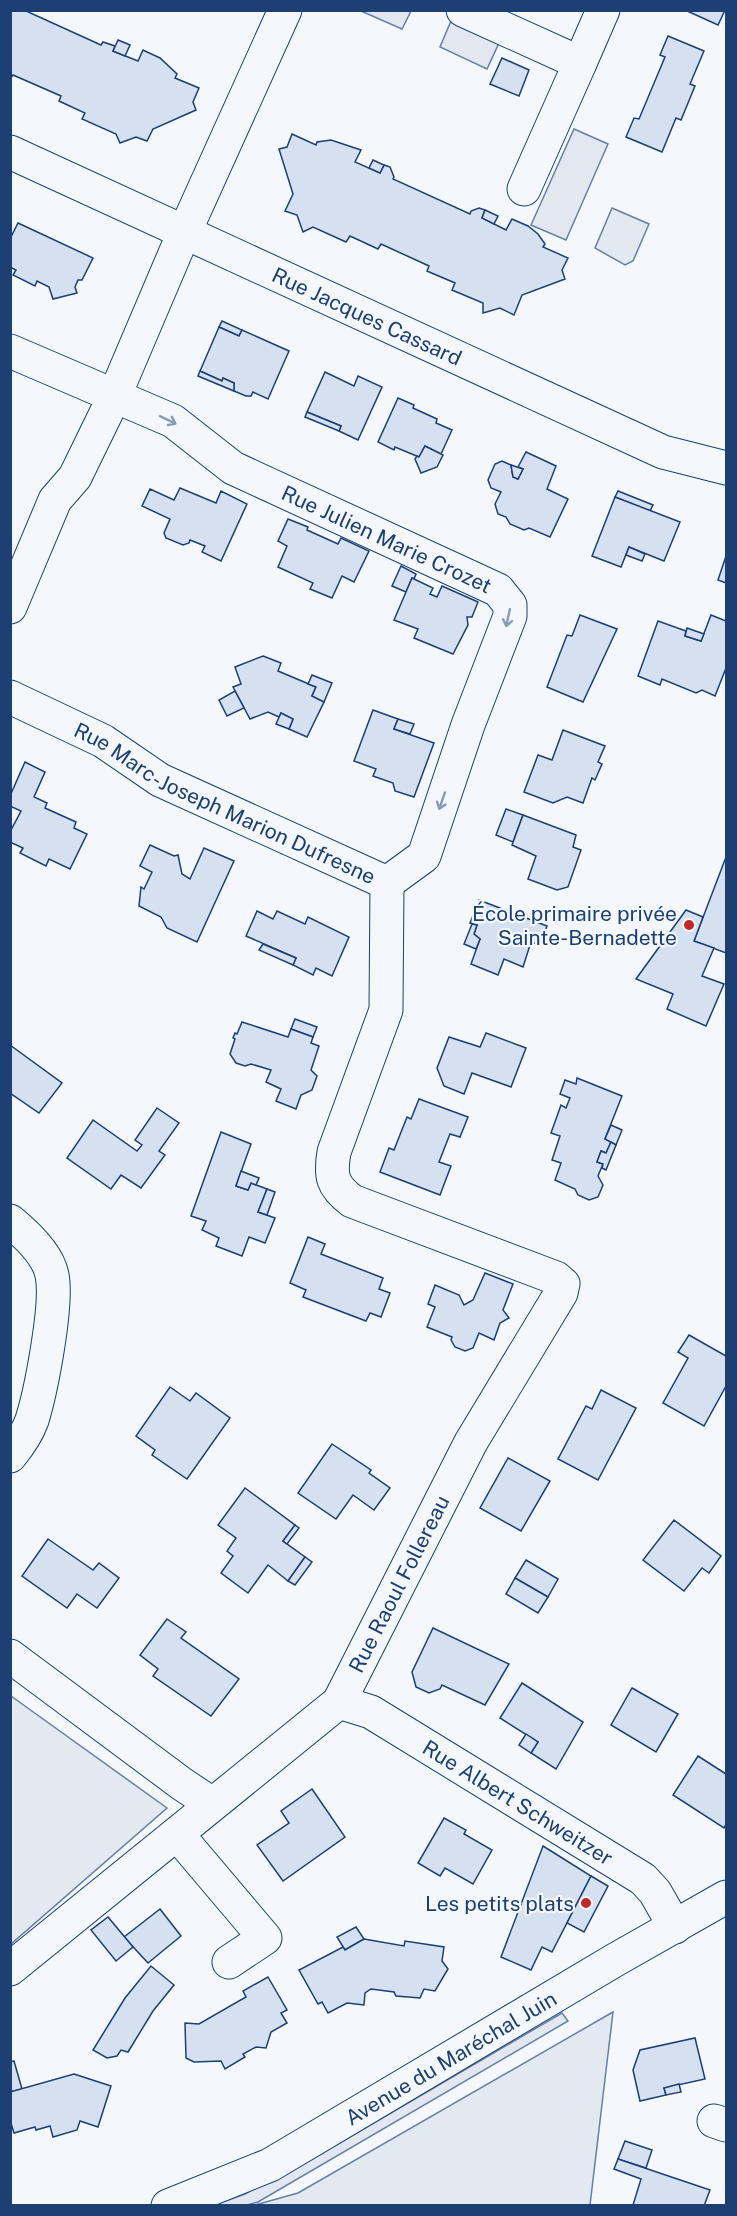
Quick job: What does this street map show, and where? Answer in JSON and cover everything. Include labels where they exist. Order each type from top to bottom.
[{"type":"street","points":[[10,607],[55,500],[75,477],[114,397],[184,232],[285,10]]},
{"type":"street","points":[[463,10],[580,63]]},
{"type":"street","points":[[524,189],[603,10]]},
{"type":"street","name":"Rue Jacques Cassard","points":[[10,152],[663,452],[726,468]]},
{"type":"street","points":[[10,351],[114,397]]},
{"type":"street","name":"Rue Julien Marie Crozet","points":[[114,397],[173,421],[233,468],[498,590],[510,605],[510,616],[468,725],[424,856],[387,883]]},
{"type":"street","name":"Rue Marc-Joseph Marion Dufresne","points":[[10,697],[103,741],[160,780],[387,883],[386,1010],[334,1152],[332,1175],[338,1191],[352,1201],[556,1278],[563,1284]]},
{"type":"street","points":[[10,1221],[30,1240],[45,1259],[52,1275],[52,1299],[40,1386],[31,1421],[22,1440],[10,1456]]},
{"type":"street","name":"Rue Raoul Follereau","points":[[10,1969],[339,1702],[471,1442],[561,1293],[563,1284]]},
{"type":"street","points":[[10,1656],[182,1784],[213,1804]]},
{"type":"street","name":"Rue Albert Schweitzer","points":[[339,1702],[371,1712],[643,1879],[655,1892],[675,1927]]},
{"type":"street","points":[[177,1834],[265,1938],[229,1962]]},
{"type":"street","name":"Avenue du Maréchal Juin","points":[[168,2205],[270,2165],[615,1960],[726,1897]]},
{"type":"shaded area","points":[[361,11],[411,11],[402,29]]},
{"type":"shaded area","points":[[451,21],[499,43],[487,69],[440,47]]},
{"type":"shaded area","points":[[574,129],[608,144],[566,240],[531,225]]},
{"type":"shaded area","points":[[612,208],[649,224],[633,261],[625,265],[595,248]]},
{"type":"shaded area","points":[[11,1696],[167,1808],[11,1944]]},
{"type":"shaded area","points":[[613,2012],[590,2205],[255,2205],[298,2193]]},
{"type":"shaded area","points":[[562,2013],[568,2021],[258,2202],[247,2205],[212,2206],[245,2194],[314,2158]]},
{"type":"building","points":[[10,10],[24,10],[101,45],[103,42],[115,46],[113,51],[138,61],[143,50],[160,58],[177,74],[175,78],[199,88],[193,102],[196,110],[153,129],[147,141],[136,137],[120,143],[116,134],[82,119],[85,113],[59,101],[61,96],[13,75],[10,79]]},
{"type":"building","points":[[685,10],[725,10],[718,25]]},
{"type":"building","points":[[668,36],[704,51],[690,84],[695,86],[681,120],[676,118],[662,152],[626,137],[634,118],[639,119],[665,57],[660,55]]},
{"type":"building","points":[[118,40],[130,45],[125,56],[113,51]]},
{"type":"building","points":[[502,58],[529,70],[519,96],[490,84]]},
{"type":"building","points":[[292,134],[316,145],[317,142],[331,140],[361,150],[355,162],[380,173],[384,165],[390,167],[393,179],[470,214],[471,211],[479,208],[485,210],[482,218],[506,230],[512,219],[528,226],[538,234],[545,244],[543,247],[568,258],[562,270],[565,279],[522,295],[514,315],[500,308],[483,313],[483,303],[452,290],[455,283],[427,271],[429,266],[381,244],[378,249],[350,236],[346,242],[313,227],[303,232],[297,215],[285,211],[293,194],[279,149],[287,147]]},
{"type":"building","points":[[373,160],[384,165],[380,173],[369,168]]},
{"type":"building","points":[[485,210],[498,216],[494,224],[482,218]]},
{"type":"building","points":[[18,223],[93,258],[82,280],[78,280],[75,287],[77,293],[53,299],[49,287],[37,281],[35,286],[13,275],[16,270],[10,267],[10,239]]},
{"type":"building","points":[[222,321],[242,330],[239,336],[219,327]]},
{"type":"building","points":[[219,327],[239,336],[242,330],[289,351],[268,399],[253,392],[251,396],[246,396],[234,391],[234,383],[223,378],[222,381],[200,371]]},
{"type":"building","points":[[200,371],[222,381],[223,378],[234,383],[234,391],[198,376]]},
{"type":"building","points":[[325,372],[354,386],[358,376],[382,387],[358,440],[339,431],[341,426],[307,412]]},
{"type":"building","points":[[398,398],[437,419],[436,423],[452,430],[441,454],[425,446],[419,457],[395,447],[394,450],[378,442]]},
{"type":"building","points":[[307,412],[341,426],[339,431],[305,417]]},
{"type":"building","points":[[425,446],[443,455],[437,467],[421,473],[415,459],[419,457]]},
{"type":"building","points":[[526,452],[556,466],[547,489],[568,499],[550,537],[529,528],[524,530],[510,524],[506,517],[498,514],[495,504],[501,492],[491,488],[488,480],[495,464],[502,461],[511,465],[513,477],[518,479],[523,469],[518,467]]},
{"type":"building","points":[[511,465],[523,469],[518,479],[513,477]]},
{"type":"building","points":[[180,488],[216,503],[221,491],[247,504],[221,561],[202,552],[205,546],[190,540],[189,543],[183,545],[166,538],[164,533],[170,519],[142,506],[150,489],[174,500]]},
{"type":"building","points":[[618,491],[653,505],[650,511],[615,497]]},
{"type":"building","points":[[615,497],[680,522],[664,561],[629,547],[621,567],[592,556]]},
{"type":"building","points":[[288,519],[338,544],[341,538],[369,551],[354,582],[342,576],[332,598],[310,589],[313,583],[278,567],[287,546],[278,541]]},
{"type":"building","points":[[629,547],[645,554],[642,561],[626,555]]},
{"type":"building","points":[[726,556],[726,583],[718,580]]},
{"type":"building","points":[[401,566],[416,574],[406,592],[392,586]]},
{"type":"building","points":[[412,578],[433,588],[430,594],[437,597],[442,586],[478,602],[472,617],[467,617],[468,625],[453,654],[414,638],[418,629],[394,620]]},
{"type":"building","points":[[580,615],[617,629],[583,702],[547,687],[567,635],[572,636]]},
{"type":"building","points":[[711,615],[726,621],[726,668],[715,696],[702,690],[696,693],[662,679],[660,685],[638,676],[658,621],[686,631],[685,636],[701,641]]},
{"type":"building","points":[[687,628],[704,634],[701,641],[685,636]]},
{"type":"building","points":[[263,656],[281,663],[278,671],[316,687],[312,696],[324,702],[307,737],[289,729],[293,719],[281,713],[279,717],[268,712],[250,719],[233,687],[241,684],[235,667]]},
{"type":"building","points":[[312,675],[332,683],[324,702],[312,696],[316,687],[308,684]]},
{"type":"building","points":[[235,691],[244,708],[227,716],[219,700]]},
{"type":"building","points":[[373,710],[398,719],[394,729],[434,743],[414,797],[395,791],[393,783],[373,776],[376,769],[354,761]]},
{"type":"building","points":[[281,713],[293,719],[289,729],[276,724]]},
{"type":"building","points":[[398,719],[414,724],[410,734],[394,729]]},
{"type":"building","points":[[563,730],[605,746],[598,762],[602,764],[595,780],[592,778],[583,803],[567,797],[553,803],[524,792],[538,755],[552,760]]},
{"type":"building","points":[[25,762],[45,772],[34,797],[47,803],[45,808],[76,822],[74,828],[87,834],[70,869],[49,859],[46,866],[20,853],[23,848],[10,842],[10,832],[21,811],[10,806],[10,796]]},
{"type":"building","points":[[506,809],[523,815],[513,842],[496,835]]},
{"type":"building","points":[[523,815],[576,835],[573,847],[581,850],[568,887],[557,890],[528,879],[536,856],[512,845]]},
{"type":"building","points":[[150,845],[174,856],[178,855],[182,874],[190,879],[204,848],[234,861],[197,942],[167,928],[161,917],[139,906],[141,887],[144,889],[152,872],[140,866]]},
{"type":"building","points":[[726,857],[726,953],[694,941]]},
{"type":"building","points":[[479,900],[547,926],[540,945],[531,942],[523,967],[504,959],[498,975],[471,964],[480,939],[474,934],[477,925],[470,923]]},
{"type":"building","points":[[686,910],[703,917],[694,941],[714,948],[702,976],[724,984],[706,1026],[667,1009],[673,994],[636,979]]},
{"type":"building","points":[[257,911],[273,919],[277,911],[305,924],[308,917],[349,937],[332,976],[316,968],[313,975],[293,965],[296,958],[246,936]]},
{"type":"building","points":[[472,924],[477,925],[474,934],[480,939],[476,949],[464,944]]},
{"type":"building","points":[[263,944],[296,958],[293,965],[259,950]]},
{"type":"building","points":[[295,1019],[317,1027],[313,1037],[291,1029]]},
{"type":"building","points":[[242,1022],[288,1037],[291,1029],[313,1037],[311,1043],[319,1046],[311,1070],[317,1076],[312,1090],[301,1095],[296,1109],[276,1101],[281,1089],[266,1082],[271,1070],[251,1064],[245,1066],[236,1063],[230,1054],[235,1039],[233,1038]]},
{"type":"building","points":[[486,1033],[526,1048],[511,1087],[472,1073],[464,1094],[444,1086],[437,1068],[449,1037],[480,1047]]},
{"type":"building","points":[[10,1045],[62,1083],[39,1113],[10,1093]]},
{"type":"building","points":[[577,1078],[622,1096],[605,1139],[611,1142],[606,1153],[601,1151],[597,1162],[603,1164],[598,1176],[603,1185],[598,1197],[589,1200],[578,1195],[575,1189],[555,1180],[561,1163],[552,1160],[560,1136],[551,1133],[561,1105],[566,1108],[570,1098],[560,1094],[565,1080],[576,1084]]},
{"type":"building","points":[[419,1099],[468,1117],[460,1137],[450,1134],[439,1162],[451,1166],[440,1195],[380,1172],[389,1148],[394,1150],[407,1117],[411,1119]]},
{"type":"building","points":[[157,1108],[179,1123],[159,1151],[165,1155],[141,1188],[121,1175],[111,1189],[67,1158],[93,1120],[137,1151],[142,1145],[135,1140]]},
{"type":"building","points":[[611,1125],[622,1130],[616,1145],[605,1139]]},
{"type":"building","points":[[221,1132],[251,1144],[236,1186],[248,1190],[251,1183],[267,1189],[258,1212],[275,1218],[265,1243],[249,1237],[242,1256],[216,1246],[219,1238],[202,1230],[206,1221],[191,1216]]},
{"type":"building","points":[[611,1142],[616,1145],[606,1170],[602,1168],[603,1164],[597,1162],[601,1151],[606,1153]]},
{"type":"building","points":[[241,1171],[259,1178],[256,1185],[251,1183],[248,1190],[236,1186]]},
{"type":"building","points":[[267,1189],[275,1192],[267,1215],[258,1212]]},
{"type":"building","points":[[308,1237],[325,1244],[321,1254],[383,1278],[379,1289],[390,1293],[381,1317],[370,1313],[366,1321],[303,1297],[306,1290],[290,1283]]},
{"type":"building","points":[[485,1273],[513,1284],[503,1310],[509,1318],[500,1323],[494,1340],[479,1333],[473,1348],[465,1351],[455,1347],[451,1340],[452,1337],[427,1327],[435,1307],[428,1304],[435,1285],[459,1295],[464,1305],[473,1300]]},
{"type":"building","points":[[689,1335],[726,1356],[726,1386],[704,1426],[663,1403],[688,1358],[678,1352]]},
{"type":"building","points":[[170,1387],[190,1401],[196,1393],[230,1418],[187,1479],[152,1455],[155,1450],[136,1436]]},
{"type":"building","points":[[601,1390],[636,1408],[598,1480],[558,1459],[586,1406],[592,1409]]},
{"type":"building","points":[[332,1444],[371,1470],[369,1473],[390,1488],[374,1510],[353,1495],[336,1519],[298,1493]]},
{"type":"building","points":[[508,1458],[550,1481],[521,1531],[480,1508]]},
{"type":"building","points":[[245,1488],[295,1525],[283,1541],[305,1557],[288,1581],[268,1565],[248,1593],[221,1573],[233,1556],[227,1551],[236,1538],[218,1525]]},
{"type":"building","points":[[674,1520],[721,1556],[709,1573],[702,1568],[684,1591],[643,1560]]},
{"type":"building","points":[[295,1525],[299,1528],[287,1544],[283,1541]]},
{"type":"building","points":[[48,1539],[93,1570],[99,1563],[119,1578],[97,1608],[77,1594],[67,1608],[22,1576]]},
{"type":"building","points":[[305,1557],[312,1562],[295,1585],[288,1581]]},
{"type":"building","points":[[526,1560],[558,1579],[548,1597],[515,1578]]},
{"type":"building","points":[[515,1578],[548,1597],[538,1613],[506,1594]]},
{"type":"building","points":[[167,1619],[186,1632],[181,1638],[239,1679],[211,1716],[153,1676],[158,1669],[140,1655]]},
{"type":"building","points":[[433,1628],[509,1664],[485,1705],[442,1685],[440,1689],[429,1693],[416,1687],[412,1672]]},
{"type":"building","points":[[522,1683],[583,1722],[556,1769],[531,1753],[538,1742],[500,1718]]},
{"type":"building","points":[[632,1688],[678,1714],[656,1752],[611,1725]]},
{"type":"building","points":[[526,1734],[538,1742],[531,1753],[519,1745]]},
{"type":"building","points":[[698,1756],[726,1774],[726,1824],[724,1828],[673,1795]]},
{"type":"building","points":[[312,1789],[345,1837],[283,1881],[257,1845],[289,1823],[281,1811]]},
{"type":"building","points":[[444,1818],[466,1830],[464,1834],[492,1850],[473,1884],[445,1868],[440,1876],[418,1863]]},
{"type":"building","points":[[543,1846],[591,1876],[552,1952],[542,1947],[531,1970],[501,1957]]},
{"type":"building","points":[[591,1876],[608,1886],[584,1932],[567,1923]]},
{"type":"building","points":[[160,1909],[181,1936],[148,1963],[124,1937]]},
{"type":"building","points":[[108,1917],[133,1947],[116,1961],[91,1930]]},
{"type":"building","points":[[356,1927],[364,1939],[345,1950],[337,1937]]},
{"type":"building","points":[[364,1939],[404,1946],[405,1941],[444,1947],[442,1961],[448,1969],[435,1991],[424,1989],[420,1998],[396,1996],[394,1992],[371,1989],[365,1993],[364,2005],[347,2003],[328,2013],[322,2002],[318,2004],[299,1970],[343,1947],[345,1950]]},
{"type":"building","points":[[151,1966],[174,1985],[153,2011],[128,2052],[121,2050],[117,2056],[107,2058],[93,2050],[125,1998]]},
{"type":"building","points":[[268,1977],[287,2010],[281,2013],[287,2023],[271,2032],[266,2048],[256,2047],[243,2054],[245,2057],[225,2069],[221,2061],[194,2062],[186,2058],[185,2023],[199,2024],[246,1997],[243,1991]]},
{"type":"building","points":[[695,2038],[705,2079],[664,2088],[666,2095],[640,2101],[633,2070],[640,2050]]},
{"type":"building","points":[[14,2061],[22,2089],[10,2092],[10,2062]]},
{"type":"building","points":[[74,2074],[111,2086],[98,2127],[80,2121],[77,2130],[53,2137],[50,2126],[36,2130],[35,2127],[14,2133],[10,2120],[10,2092]]},
{"type":"building","points":[[679,2084],[681,2092],[666,2095],[664,2088]]},
{"type":"building","points":[[625,2141],[652,2150],[646,2168],[618,2159]]},
{"type":"building","points":[[618,2159],[710,2190],[704,2206],[633,2205],[641,2179],[614,2169]]},
{"type":"place","name":"École primaire privée Sainte-Bernadette","points":[[689,925]]},
{"type":"place","name":"Les petits plats","points":[[586,1903]]}]
